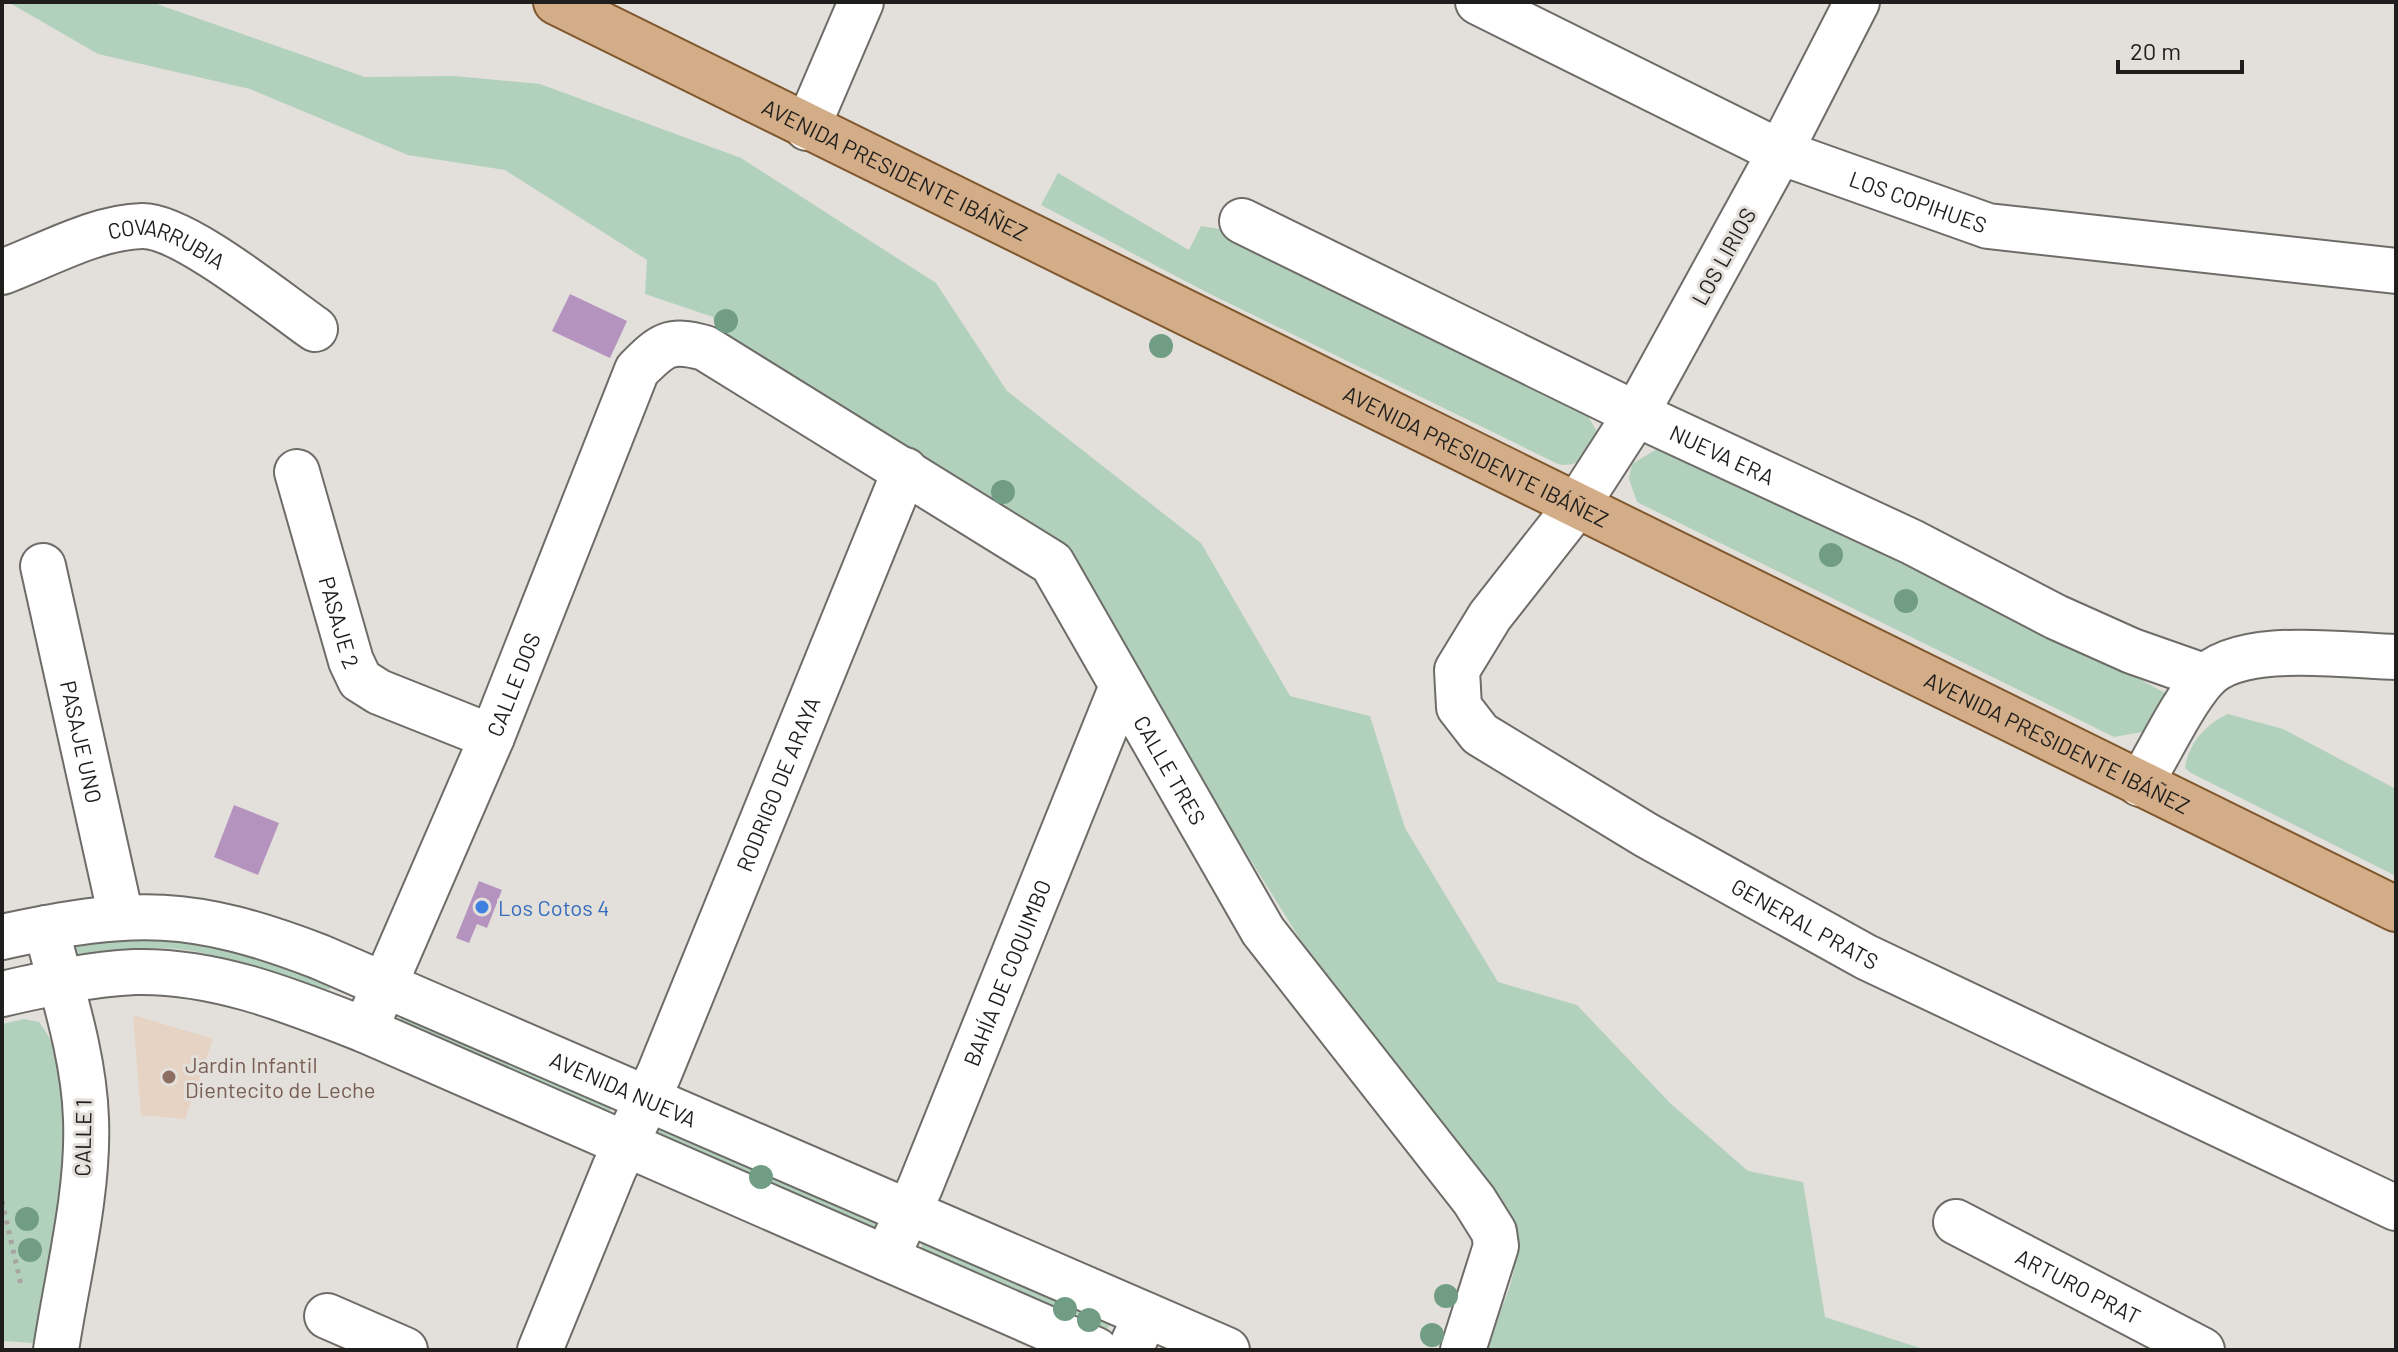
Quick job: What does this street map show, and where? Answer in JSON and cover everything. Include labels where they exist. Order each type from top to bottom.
[{"type":"main road","name":"AVENIDA PRESIDENTE IBÁÑEZ","points":[[556,2],[2396,909]]},
{"type":"street","points":[[807,128],[861,2]]},
{"type":"street","name":"LOS COPIHUES","points":[[1478,2],[1780,152],[1988,226],[2396,271]]},
{"type":"street","name":"LOS LIRIOS","points":[[1578,504],[1636,414],[1780,152],[1857,2]]},
{"type":"street","name":"NUEVA ERA","points":[[1242,221],[1636,414],[1912,542],[2056,617],[2132,651],[2206,677]]},
{"type":"street","name":"COVARRUBIA","points":[[2,272],[101,234],[144,226],[182,237],[315,329]]},
{"type":"street","name":"CALLE TRES","points":[[663,345],[685,343],[705,348],[1052,563],[1263,931],[1474,1200],[1494,1232],[1495,1259],[1463,1350]]},
{"type":"street","name":"CALLE DOS","points":[[365,1030],[492,737],[637,370],[663,345]]},
{"type":"street","name":"RODRIGO DE ARAYA","points":[[540,1350],[625,1144],[647,1099],[905,470]]},
{"type":"street","name":"PASAJE 2","points":[[297,472],[351,661],[360,680],[379,692],[492,737]]},
{"type":"street","name":"GENERAL PRATS","points":[[1578,504],[1490,616],[1457,670],[1459,707],[1480,734],[1646,835],[1866,957],[2396,1208]]},
{"type":"street","name":"PASAJE UNO","points":[[43,566],[121,917]]},
{"type":"street","points":[[2140,784],[2206,677],[2237,660],[2279,653],[2396,657]]},
{"type":"street","name":"BAHÍA DE COQUIMBO","points":[[886,1258],[908,1212],[1122,686]]},
{"type":"street","name":"AVENIDA NUEVA","points":[[2,937],[121,917],[186,918],[248,930],[385,985],[908,1212],[1138,1333],[1227,1350]]},
{"type":"street","name":"CALLE 1","points":[[46,928],[80,1071],[86,1155],[56,1350]]},
{"type":"street","points":[[2,994],[59,981],[137,972],[211,980],[281,998],[365,1030],[1096,1350]]},
{"type":"street","name":"ARTURO PRAT","points":[[1956,1222],[2202,1350]]},
{"type":"street","points":[[327,1316],[405,1350]]},
{"type":"path","points":[[2,1201],[22,1291]]},
{"type":"shaded area","name":"Jardin Infantil Dientecito de Leche","points":[[133,1015],[213,1039],[185,1119],[141,1115]]},
{"type":"green space","points":[[8,2],[151,2],[365,77],[455,76],[540,84],[741,158],[936,283],[1007,391],[1201,543],[1290,696],[1370,716],[1405,828],[1498,982],[1577,1005],[1670,1103],[1748,1171],[1803,1182],[1825,1317],[1926,1350],[1489,1350],[1488,1338],[1509,1290],[1515,1259],[1515,1244],[1504,1209],[1308,952],[1064,561],[710,341],[715,327],[713,317],[645,294],[647,260],[505,170],[408,155],[250,89],[98,54]]},
{"type":"green space","points":[[1058,173],[1189,250],[1201,226],[1233,231],[1586,413],[1599,435],[1578,461],[1558,464],[1206,292],[1041,205]]},
{"type":"green space","points":[[1657,449],[1670,449],[2036,623],[2165,693],[2170,705],[2148,731],[2114,737],[1637,502],[1629,479],[1632,464]]},
{"type":"green space","points":[[2228,714],[2283,729],[2396,789],[2396,876],[2185,768],[2194,742],[2213,723]]},
{"type":"green space","points":[[138,936],[232,947],[329,982],[330,989],[319,990],[242,963],[182,950],[140,948],[74,957],[74,945]]},
{"type":"green space","points":[[407,1015],[609,1102],[611,1110],[604,1114],[400,1026],[401,1016]]},
{"type":"green space","points":[[24,1019],[39,1022],[55,1052],[64,1087],[67,1127],[66,1169],[55,1254],[43,1327],[33,1343],[2,1341],[2,1024]]},
{"type":"green space","points":[[663,1126],[876,1217],[875,1227],[867,1230],[657,1139],[656,1131]]},
{"type":"green space","points":[[928,1241],[1112,1324],[1103,1332],[922,1251],[922,1244]]},
{"type":"building","points":[[570,294],[627,321],[610,358],[552,331]]},
{"type":"building","points":[[234,805],[279,823],[258,875],[214,857]]},
{"type":"building","name":"Los Cotos 4","points":[[479,881],[502,890],[487,928],[477,924],[469,943],[456,938]]},
{"type":"place","name":"Los Cotos 4","points":[[482,907]]},
{"type":"place","name":"Jardin Infantil Dientecito de Leche","points":[[169,1077]]}]
